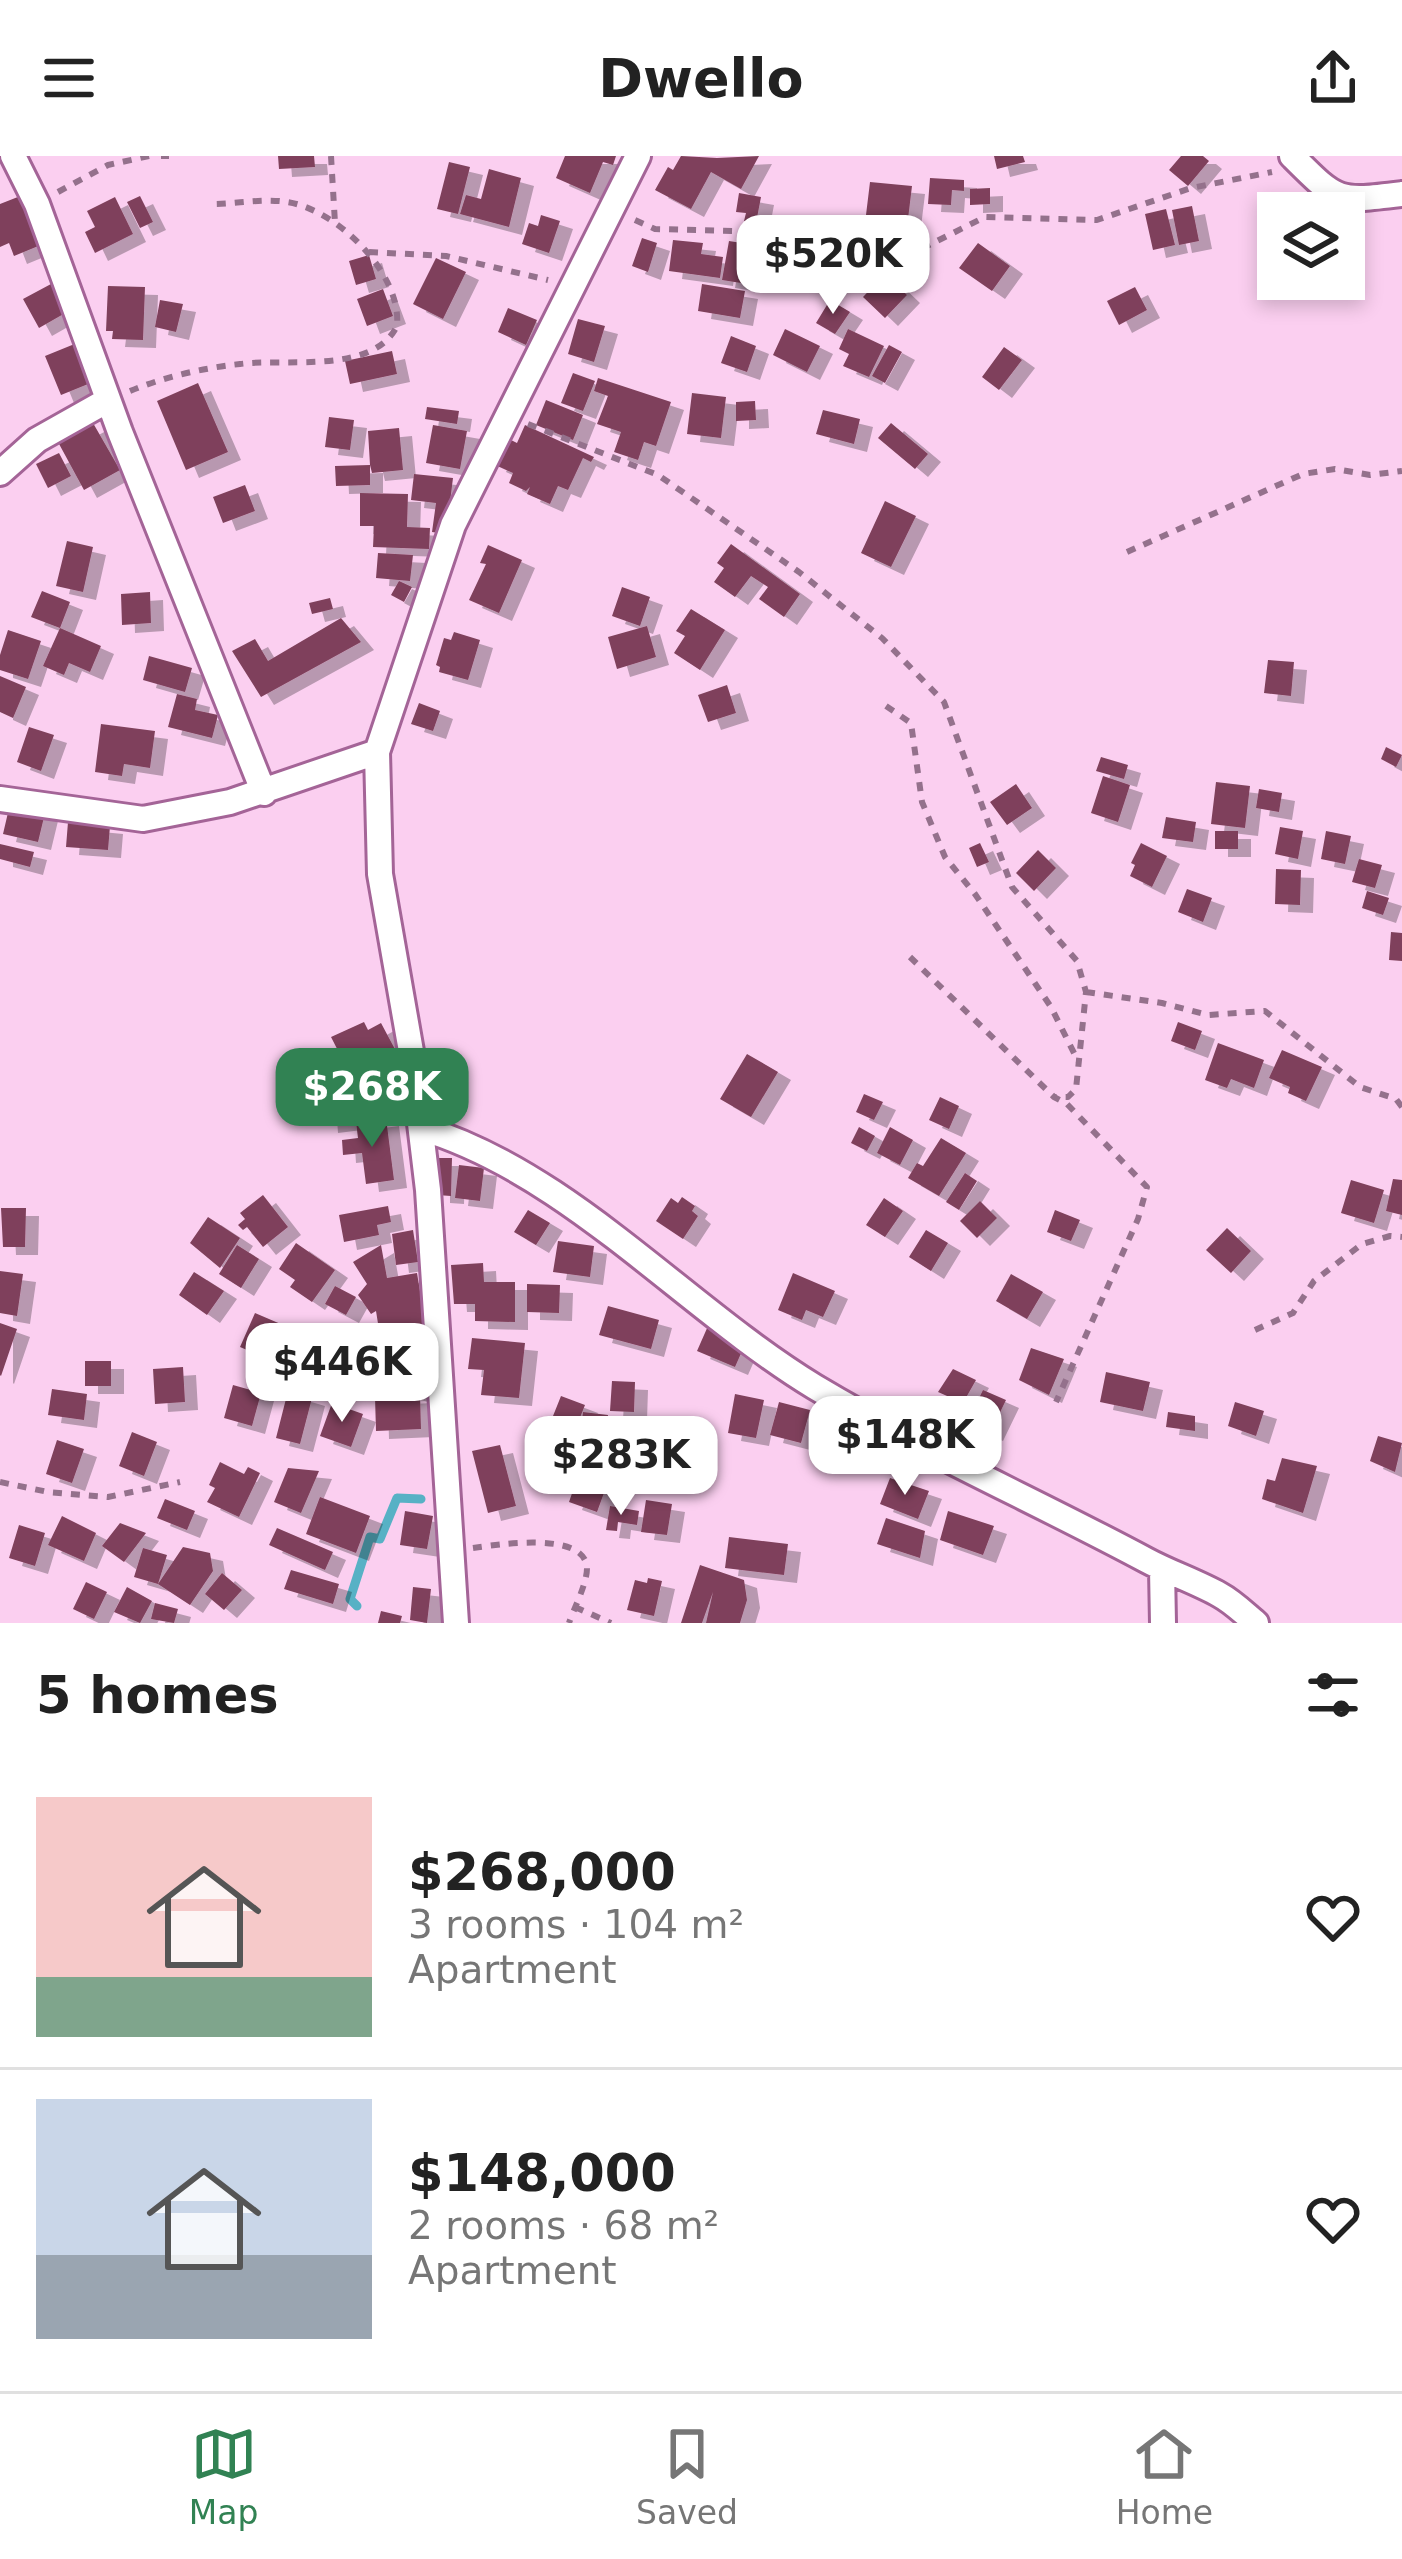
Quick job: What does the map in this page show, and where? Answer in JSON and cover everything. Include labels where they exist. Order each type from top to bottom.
[{"type":"street","points":[[14,156],[37,204],[108,400],[264,793]]},
{"type":"street","points":[[456,1623],[421,1128],[380,874],[377,752],[453,525],[638,156]]},
{"type":"street","points":[[1295,159],[1328,193],[1344,199],[1402,194]]},
{"type":"street","points":[[0,472],[37,440],[108,400]]},
{"type":"street","points":[[0,799],[142,819],[264,793],[377,752]]},
{"type":"street","points":[[421,1128],[460,1140],[592,1219],[810,1384],[948,1461],[1222,1596],[1256,1623]]},
{"type":"street","points":[[1162,1569],[1163,1623]]},
{"type":"path","points":[[37,204],[91,172],[149,156]]},
{"type":"path","points":[[331,156],[335,223]]},
{"type":"path","points":[[612,209],[655,229],[735,231],[799,266],[843,280],[985,217],[1097,220],[1191,188],[1255,177],[1295,159]]},
{"type":"path","points":[[146,385],[242,363],[339,360],[382,346],[392,335],[398,316],[392,294],[369,252],[316,209],[287,202],[212,204]]},
{"type":"path","points":[[369,252],[446,256],[575,286]]},
{"type":"path","points":[[509,414],[658,475],[799,572],[882,638],[944,702],[1012,886],[1077,961],[1086,992],[1081,1066],[1073,1095],[1054,1096]]},
{"type":"path","points":[[1127,552],[1303,474],[1335,469],[1370,475],[1402,471]]},
{"type":"path","points":[[886,706],[910,723],[922,802],[945,857],[1051,1007],[1081,1066]]},
{"type":"path","points":[[910,957],[1148,1187],[1056,1402]]},
{"type":"path","points":[[1086,992],[1208,1015],[1265,1011],[1360,1087],[1396,1099],[1402,1107]]},
{"type":"path","points":[[1255,1330],[1293,1312],[1314,1281],[1363,1244],[1402,1237]]},
{"type":"path","points":[[0,1482],[109,1497],[180,1482]]},
{"type":"path","points":[[453,1551],[528,1541],[569,1547],[587,1568],[569,1623]]},
{"type":"path","points":[[575,1606],[611,1623]]},
{"type":"building","points":[[278,156],[314,156],[315,167],[279,169]]},
{"type":"building","points":[[565,156],[616,156],[613,165],[603,162],[590,193],[556,178]]},
{"type":"building","points":[[681,156],[759,156],[741,189],[711,172],[691,209],[655,190],[668,167],[673,170]]},
{"type":"building","points":[[994,156],[1023,156],[1025,162],[997,169]]},
{"type":"building","points":[[1181,156],[1203,156],[1209,161],[1188,186],[1169,170]]},
{"type":"building","points":[[449,162],[470,167],[458,214],[437,209]]},
{"type":"building","points":[[489,169],[521,178],[509,227],[460,214],[466,195],[481,199]]},
{"type":"building","points":[[930,178],[964,180],[964,191],[952,190],[951,205],[928,204]]},
{"type":"building","points":[[870,182],[912,186],[908,219],[866,215]]},
{"type":"building","points":[[990,188],[990,204],[970,205],[970,189]]},
{"type":"building","points":[[28,193],[48,242],[14,256],[9,243],[0,247],[0,204]]},
{"type":"building","points":[[739,193],[761,197],[756,223],[744,221],[746,213],[736,212]]},
{"type":"building","points":[[140,196],[153,222],[140,228],[127,202]]},
{"type":"building","points":[[115,197],[133,234],[95,253],[85,232],[95,227],[87,211]]},
{"type":"building","points":[[1192,206],[1199,241],[1179,245],[1172,210]]},
{"type":"building","points":[[1166,209],[1175,245],[1153,250],[1145,214]]},
{"type":"building","points":[[541,215],[560,221],[549,253],[522,244],[529,223],[538,226]]},
{"type":"building","points":[[642,238],[657,243],[648,272],[632,266]]},
{"type":"building","points":[[673,240],[703,243],[701,254],[723,257],[720,278],[669,271]]},
{"type":"building","points":[[729,241],[748,244],[741,283],[722,280]]},
{"type":"building","points":[[978,243],[1010,266],[992,291],[959,268]]},
{"type":"building","points":[[369,255],[376,279],[356,285],[349,261]]},
{"type":"building","points":[[436,258],[466,272],[443,319],[413,304]]},
{"type":"building","points":[[885,274],[907,295],[885,318],[863,297]]},
{"type":"building","points":[[51,284],[67,312],[39,328],[23,299]]},
{"type":"building","points":[[702,284],[745,291],[740,318],[698,311]]},
{"type":"building","points":[[108,286],[145,287],[143,340],[112,339],[113,331],[106,331]]},
{"type":"building","points":[[1135,287],[1147,310],[1119,325],[1107,301]]},
{"type":"building","points":[[383,289],[393,316],[367,326],[357,299]]},
{"type":"building","points":[[160,300],[183,304],[176,332],[155,327]]},
{"type":"building","points":[[830,300],[850,312],[835,334],[816,323]]},
{"type":"building","points":[[508,308],[537,320],[526,345],[498,332]]},
{"type":"building","points":[[578,319],[605,326],[594,362],[568,354]]},
{"type":"building","points":[[785,329],[820,346],[807,372],[773,355]]},
{"type":"building","points":[[848,329],[884,346],[869,377],[843,366],[849,354],[839,349]]},
{"type":"building","points":[[731,336],[756,346],[747,372],[721,363]]},
{"type":"building","points":[[77,343],[93,382],[61,395],[45,356]]},
{"type":"building","points":[[889,345],[902,352],[885,383],[872,376]]},
{"type":"building","points":[[1004,347],[1022,360],[999,390],[982,377]]},
{"type":"building","points":[[392,351],[397,374],[350,384],[345,361]]},
{"type":"building","points":[[573,373],[595,381],[583,411],[561,403]]},
{"type":"building","points":[[598,378],[671,402],[656,446],[644,442],[638,460],[614,452],[621,432],[597,424],[608,396],[594,391]]},
{"type":"building","points":[[198,383],[228,452],[186,470],[157,401]]},
{"type":"building","points":[[692,393],[726,397],[721,438],[687,434]]},
{"type":"building","points":[[546,400],[583,415],[573,440],[536,425]]},
{"type":"building","points":[[755,401],[756,420],[736,421],[736,402]]},
{"type":"building","points":[[427,407],[459,411],[457,424],[425,419]]},
{"type":"building","points":[[823,410],[860,419],[854,444],[816,434]]},
{"type":"building","points":[[329,417],[354,420],[350,450],[325,447]]},
{"type":"building","points":[[93,423],[120,470],[84,490],[58,442]]},
{"type":"building","points":[[891,423],[928,454],[915,469],[878,438]]},
{"type":"building","points":[[433,425],[467,431],[460,469],[426,463]]},
{"type":"building","points":[[525,425],[594,457],[591,462],[583,458],[568,490],[558,486],[550,504],[527,494],[530,487],[526,491],[509,483],[513,473],[493,464],[505,437],[517,443]]},
{"type":"building","points":[[399,428],[403,470],[372,473],[368,431]]},
{"type":"building","points":[[59,453],[71,476],[48,488],[36,464]]},
{"type":"building","points":[[370,465],[370,485],[336,486],[335,466]]},
{"type":"building","points":[[414,474],[453,478],[446,534],[432,532],[436,503],[411,500]]},
{"type":"building","points":[[245,485],[255,511],[223,523],[213,497]]},
{"type":"building","points":[[360,493],[408,494],[407,527],[430,528],[429,549],[373,547],[374,526],[360,526]]},
{"type":"building","points":[[885,501],[916,516],[891,567],[861,553]]},
{"type":"building","points":[[67,541],[93,547],[83,592],[56,586]]},
{"type":"building","points":[[731,544],[800,594],[784,617],[759,599],[768,587],[751,576],[735,597],[714,582],[724,568],[717,563]]},
{"type":"building","points":[[488,545],[522,560],[499,613],[469,600],[486,564],[480,563]]},
{"type":"building","points":[[378,553],[413,555],[410,581],[376,578]]},
{"type":"building","points":[[399,581],[412,587],[404,602],[391,595]]},
{"type":"building","points":[[622,587],[650,597],[640,626],[612,616]]},
{"type":"building","points":[[42,591],[70,602],[60,628],[31,617]]},
{"type":"building","points":[[150,592],[151,623],[122,625],[121,594]]},
{"type":"building","points":[[330,598],[333,609],[312,614],[309,603]]},
{"type":"building","points":[[691,609],[725,630],[700,670],[674,653],[685,636],[676,631]]},
{"type":"building","points":[[341,618],[361,642],[261,697],[232,651],[255,639],[268,661]]},
{"type":"building","points":[[647,626],[656,657],[617,669],[608,637]]},
{"type":"building","points":[[60,628],[101,646],[90,672],[69,663],[64,675],[43,666]]},
{"type":"building","points":[[8,630],[41,641],[28,679],[0,670]]},
{"type":"building","points":[[454,632],[480,640],[468,680],[439,672],[436,665],[444,638],[451,640]]},
{"type":"building","points":[[149,656],[192,668],[185,692],[143,680]]},
{"type":"building","points":[[1268,660],[1294,662],[1291,696],[1264,693]]},
{"type":"building","points":[[0,676],[26,687],[13,718],[0,712]]},
{"type":"building","points":[[727,685],[736,713],[708,722],[698,695]]},
{"type":"building","points":[[177,694],[197,699],[195,710],[218,715],[212,738],[168,727]]},
{"type":"building","points":[[419,703],[440,711],[433,731],[411,724]]},
{"type":"building","points":[[101,724],[155,731],[150,768],[124,764],[122,776],[95,772]]},
{"type":"building","points":[[29,727],[54,735],[41,771],[17,762]]},
{"type":"building","points":[[1386,747],[1402,755],[1396,767],[1381,759]]},
{"type":"building","points":[[1101,757],[1128,765],[1124,779],[1096,771]]},
{"type":"building","points":[[1103,776],[1130,785],[1118,822],[1091,813]]},
{"type":"building","points":[[1216,782],[1250,786],[1245,828],[1211,824]]},
{"type":"building","points":[[1016,784],[1032,808],[1007,825],[990,802]]},
{"type":"building","points":[[1259,789],[1282,793],[1279,812],[1256,808]]},
{"type":"building","points":[[10,804],[45,813],[38,842],[3,834]]},
{"type":"building","points":[[1166,817],[1196,822],[1193,842],[1162,838]]},
{"type":"building","points":[[68,822],[110,826],[108,850],[66,847]]},
{"type":"building","points":[[1280,827],[1303,831],[1298,859],[1275,854]]},
{"type":"building","points":[[1215,831],[1238,831],[1238,849],[1215,849]]},
{"type":"building","points":[[1326,831],[1351,836],[1345,864],[1321,859]]},
{"type":"building","points":[[980,843],[989,862],[977,867],[969,848]]},
{"type":"building","points":[[1141,843],[1167,856],[1152,887],[1130,876]]},
{"type":"building","points":[[0,844],[34,852],[30,867],[0,859]]},
{"type":"building","points":[[1038,850],[1056,868],[1034,891],[1016,873]]},
{"type":"building","points":[[1359,859],[1382,865],[1375,888],[1352,882]]},
{"type":"building","points":[[1276,869],[1301,870],[1300,905],[1275,904]]},
{"type":"building","points":[[1187,889],[1212,898],[1203,922],[1178,912]]},
{"type":"building","points":[[1367,891],[1389,898],[1383,915],[1362,908]]},
{"type":"building","points":[[1391,932],[1402,933],[1402,961],[1389,960]]},
{"type":"building","points":[[364,1022],[368,1030],[381,1023],[397,1053],[351,1076],[331,1037]]},
{"type":"building","points":[[1178,1022],[1202,1031],[1195,1050],[1171,1041]]},
{"type":"building","points":[[1218,1043],[1264,1060],[1254,1088],[1231,1079],[1227,1088],[1205,1080]]},
{"type":"building","points":[[1282,1050],[1322,1067],[1306,1101],[1269,1078]]},
{"type":"building","points":[[747,1054],[778,1072],[751,1117],[720,1099]]},
{"type":"building","points":[[864,1094],[883,1102],[874,1120],[856,1112]]},
{"type":"building","points":[[940,1097],[959,1106],[949,1129],[929,1120]]},
{"type":"building","points":[[348,1109],[349,1122],[325,1125],[324,1111]]},
{"type":"building","points":[[386,1118],[394,1180],[366,1184],[362,1153],[343,1155],[342,1140],[358,1138],[356,1122]]},
{"type":"building","points":[[859,1127],[875,1136],[867,1151],[851,1143]]},
{"type":"building","points":[[890,1127],[913,1140],[900,1165],[877,1153]]},
{"type":"building","points":[[941,1138],[966,1153],[939,1196],[908,1178],[917,1163],[923,1166]]},
{"type":"building","points":[[437,1158],[452,1158],[451,1196],[437,1195]]},
{"type":"building","points":[[459,1165],[484,1168],[480,1201],[455,1198]]},
{"type":"building","points":[[965,1173],[977,1181],[959,1210],[946,1202]]},
{"type":"building","points":[[1393,1179],[1402,1180],[1402,1215],[1386,1211]]},
{"type":"building","points":[[1351,1180],[1384,1190],[1374,1223],[1341,1213]]},
{"type":"building","points":[[263,1195],[288,1227],[263,1247],[247,1227],[243,1230],[238,1225],[245,1219],[240,1213]]},
{"type":"building","points":[[682,1197],[695,1206],[692,1211],[698,1216],[683,1239],[656,1221],[671,1198],[678,1203]]},
{"type":"building","points":[[884,1198],[903,1211],[885,1237],[866,1225]]},
{"type":"building","points":[[980,1201],[997,1218],[977,1238],[960,1221]]},
{"type":"building","points":[[388,1206],[391,1222],[377,1225],[379,1235],[344,1242],[339,1215]]},
{"type":"building","points":[[1,1208],[26,1208],[25,1247],[3,1247]]},
{"type":"building","points":[[528,1210],[550,1223],[536,1245],[514,1232]]},
{"type":"building","points":[[1055,1210],[1080,1220],[1071,1241],[1047,1232]]},
{"type":"building","points":[[208,1217],[240,1238],[220,1268],[190,1243]]},
{"type":"building","points":[[1227,1228],[1251,1251],[1231,1273],[1206,1250]]},
{"type":"building","points":[[413,1230],[418,1262],[396,1265],[392,1234]]},
{"type":"building","points":[[926,1230],[948,1243],[931,1271],[909,1257]]},
{"type":"building","points":[[558,1241],[594,1246],[590,1277],[553,1272]]},
{"type":"building","points":[[296,1243],[335,1270],[312,1302],[290,1287],[295,1280],[279,1269]]},
{"type":"building","points":[[237,1245],[259,1259],[241,1288],[219,1274]]},
{"type":"building","points":[[381,1245],[387,1278],[417,1273],[426,1328],[380,1336],[376,1311],[371,1314],[358,1295],[367,1284],[353,1262]]},
{"type":"building","points":[[483,1263],[484,1282],[515,1282],[515,1322],[475,1321],[475,1304],[454,1304],[451,1265]]},
{"type":"building","points":[[0,1271],[23,1274],[17,1316],[0,1313]]},
{"type":"building","points":[[194,1272],[224,1291],[207,1315],[179,1295]]},
{"type":"building","points":[[793,1273],[835,1291],[823,1317],[806,1310],[802,1320],[778,1310]]},
{"type":"building","points":[[1011,1274],[1043,1292],[1027,1319],[996,1301]]},
{"type":"building","points":[[527,1284],[560,1285],[559,1313],[527,1312]]},
{"type":"building","points":[[335,1286],[356,1297],[346,1315],[325,1304]]},
{"type":"building","points":[[608,1306],[659,1320],[651,1349],[599,1335]]},
{"type":"building","points":[[255,1313],[283,1325],[268,1359],[240,1347]]},
{"type":"building","points":[[0,1323],[17,1329],[1,1376],[0,1375]]},
{"type":"building","points":[[708,1326],[746,1342],[735,1367],[697,1351]]},
{"type":"building","points":[[472,1338],[525,1343],[519,1398],[481,1395],[484,1370],[468,1369]]},
{"type":"building","points":[[324,1339],[343,1348],[329,1381],[309,1372]]},
{"type":"building","points":[[283,1341],[306,1349],[298,1371],[275,1363]]},
{"type":"building","points":[[389,1344],[400,1355],[428,1361],[420,1395],[363,1382],[368,1349]]},
{"type":"building","points":[[1031,1348],[1064,1359],[1049,1395],[1019,1380]]},
{"type":"building","points":[[85,1361],[111,1361],[111,1386],[85,1386]]},
{"type":"building","points":[[183,1367],[185,1402],[155,1404],[153,1369]]},
{"type":"building","points":[[953,1369],[976,1380],[963,1403],[938,1392]]},
{"type":"building","points":[[1106,1372],[1150,1382],[1143,1411],[1100,1402]]},
{"type":"building","points":[[612,1381],[635,1382],[634,1412],[610,1411]]},
{"type":"building","points":[[233,1385],[261,1393],[252,1426],[224,1418]]},
{"type":"building","points":[[52,1389],[87,1394],[84,1420],[48,1415]]},
{"type":"building","points":[[983,1390],[1006,1400],[990,1433],[967,1423]]},
{"type":"building","points":[[288,1391],[312,1398],[300,1444],[276,1438]]},
{"type":"building","points":[[735,1394],[764,1400],[756,1438],[728,1433]]},
{"type":"building","points":[[420,1395],[421,1429],[376,1431],[375,1397]]},
{"type":"building","points":[[561,1396],[585,1405],[573,1435],[549,1426]]},
{"type":"building","points":[[779,1402],[810,1410],[801,1443],[770,1435]]},
{"type":"building","points":[[1235,1402],[1264,1411],[1256,1436],[1228,1426]]},
{"type":"building","points":[[332,1403],[363,1414],[351,1447],[320,1436]]},
{"type":"building","points":[[583,1412],[608,1415],[606,1441],[580,1439]]},
{"type":"building","points":[[1168,1412],[1195,1416],[1195,1431],[1166,1427]]},
{"type":"building","points":[[132,1432],[157,1442],[144,1476],[119,1466]]},
{"type":"building","points":[[555,1434],[584,1449],[572,1472],[542,1456]]},
{"type":"building","points":[[1378,1436],[1402,1443],[1395,1472],[1370,1461]]},
{"type":"building","points":[[57,1440],[84,1449],[72,1483],[46,1474]]},
{"type":"building","points":[[500,1445],[516,1506],[488,1513],[472,1451]]},
{"type":"building","points":[[587,1450],[616,1460],[597,1512],[569,1502]]},
{"type":"building","points":[[1282,1458],[1317,1466],[1303,1513],[1262,1499],[1267,1479],[1275,1481]]},
{"type":"building","points":[[220,1462],[244,1474],[248,1467],[260,1473],[239,1517],[207,1502]]},
{"type":"building","points":[[288,1468],[319,1471],[301,1513],[274,1502]]},
{"type":"building","points":[[890,1478],[929,1491],[918,1519],[880,1504]]},
{"type":"building","points":[[320,1497],[370,1516],[356,1553],[306,1534]]},
{"type":"building","points":[[165,1499],[195,1511],[187,1530],[157,1518]]},
{"type":"building","points":[[646,1500],[672,1504],[667,1535],[641,1532]]},
{"type":"building","points":[[610,1506],[639,1511],[637,1525],[618,1522],[617,1531],[606,1530]]},
{"type":"building","points":[[405,1511],[433,1516],[427,1549],[400,1545]]},
{"type":"building","points":[[948,1511],[994,1526],[983,1555],[940,1540]]},
{"type":"building","points":[[62,1516],[96,1533],[84,1561],[48,1545]]},
{"type":"building","points":[[886,1518],[925,1531],[920,1558],[877,1544]]},
{"type":"building","points":[[120,1523],[146,1533],[124,1562],[102,1546]]},
{"type":"building","points":[[19,1525],[45,1533],[35,1566],[9,1558]]},
{"type":"building","points":[[277,1528],[333,1552],[325,1570],[269,1545]]},
{"type":"building","points":[[729,1537],[788,1544],[784,1575],[725,1568]]},
{"type":"building","points":[[183,1547],[210,1553],[213,1571],[190,1605],[158,1584]]},
{"type":"building","points":[[143,1548],[167,1555],[158,1584],[134,1577]]},
{"type":"building","points":[[700,1565],[744,1580],[747,1600],[740,1623],[706,1623],[713,1592],[702,1623],[681,1623]]},
{"type":"building","points":[[291,1570],[339,1584],[333,1604],[284,1589]]},
{"type":"building","points":[[222,1573],[242,1590],[224,1610],[205,1594]]},
{"type":"building","points":[[648,1578],[662,1581],[654,1616],[627,1610],[635,1580],[647,1583]]},
{"type":"building","points":[[86,1582],[107,1592],[94,1619],[73,1609]]},
{"type":"building","points":[[127,1587],[152,1601],[140,1623],[114,1612]]},
{"type":"building","points":[[413,1587],[431,1589],[427,1623],[410,1620]]},
{"type":"building","points":[[155,1603],[178,1609],[174,1623],[151,1619]]},
{"type":"building","points":[[381,1611],[402,1616],[400,1623],[378,1623]]},
{"type":"waterway","points":[[357,1606],[350,1599],[370,1537],[380,1539],[397,1498],[421,1499]]}]
